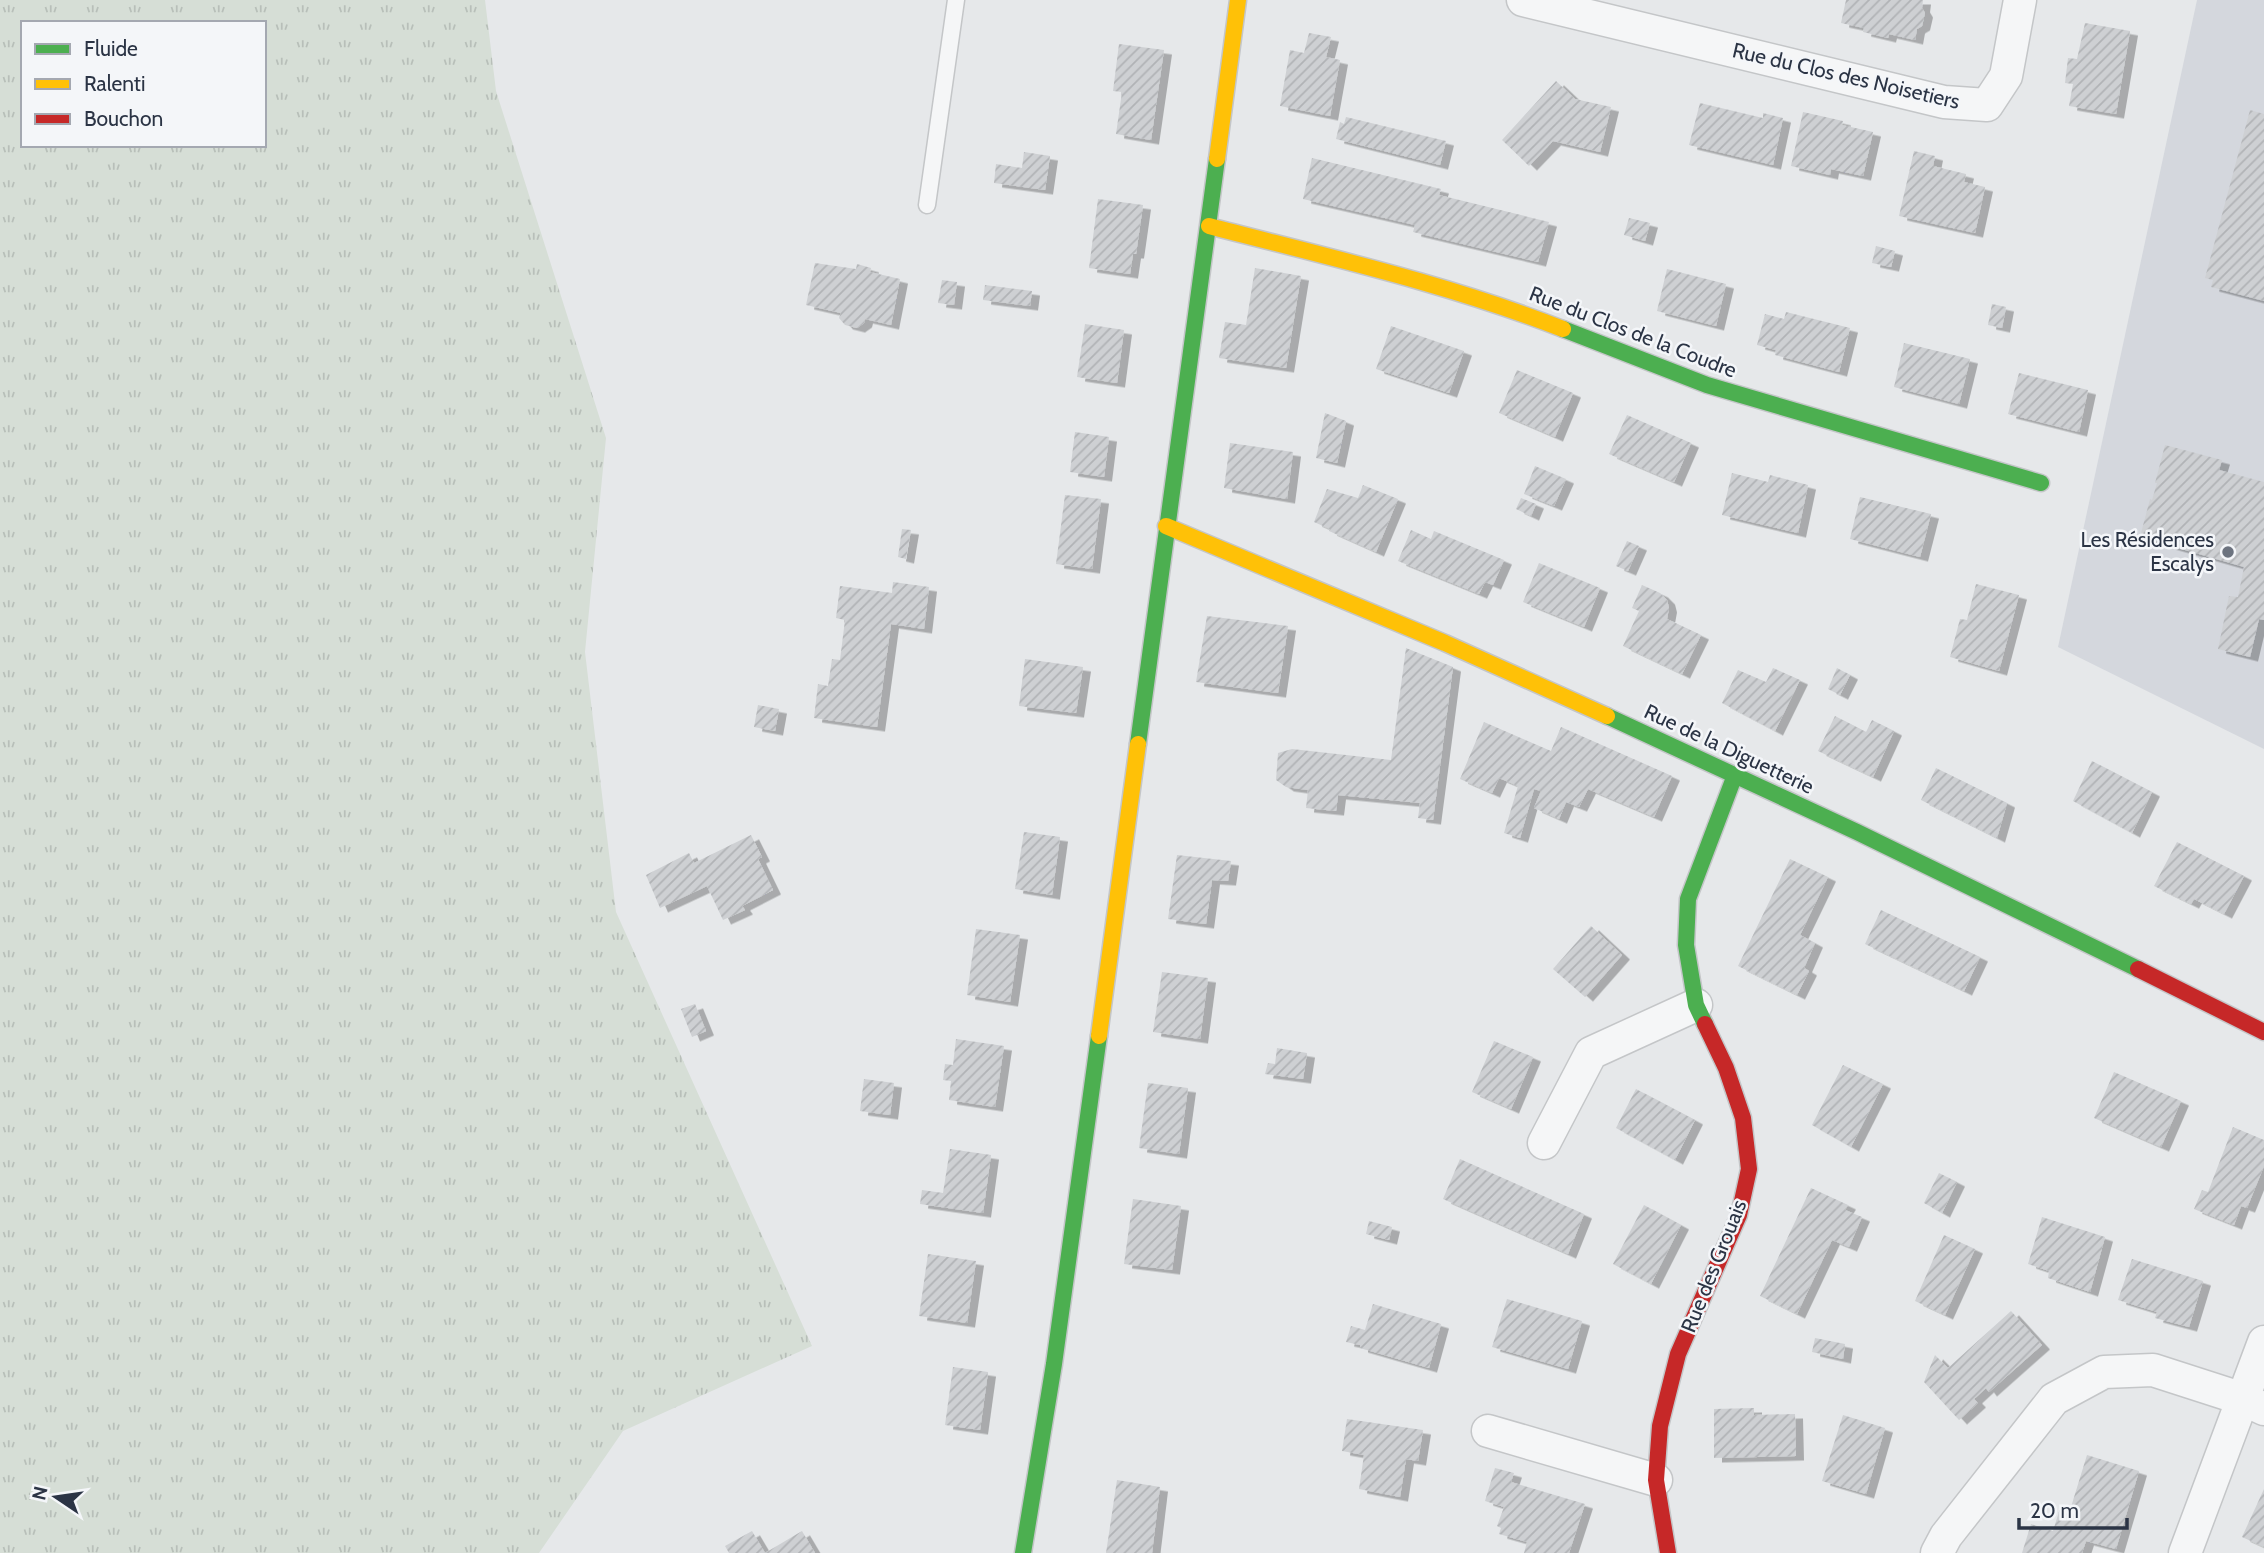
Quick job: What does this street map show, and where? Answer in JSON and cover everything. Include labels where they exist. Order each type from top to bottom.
[{"type":"street","points":[[1023,1553],[1042,1448],[1083,1154],[1238,0]]},
{"type":"street","name":"Rue du Clos des Noisetiers","points":[[1523,0],[1599,8],[1944,102],[1987,105],[2006,76],[2020,0]]},
{"type":"street","name":"Rue du Clos de la Coudre","points":[[1209,226],[1436,284],[1508,306],[1707,385],[2041,483]]},
{"type":"street","name":"Rue de la Diguetterie","points":[[1166,526],[1547,687],[2007,903],[2264,1032]]},
{"type":"street","name":"Rue des Grouais","points":[[1668,1553],[1656,1479],[1660,1426],[1678,1354],[1739,1214],[1749,1169],[1744,1118],[1726,1068],[1696,1005],[1686,945],[1688,899],[1735,775]]},
{"type":"street","points":[[1544,1143],[1591,1053],[1696,1005]]},
{"type":"street","points":[[2185,1553],[2253,1404],[2264,1342]]},
{"type":"street","points":[[1937,1553],[1946,1536],[2054,1399],[2104,1372],[2153,1370],[2253,1404]]},
{"type":"street","points":[[1488,1431],[1656,1479]]},
{"type":"lane","points":[[926,205],[956,0]]},
{"type":"shaded area","points":[[2197,0],[2264,0],[2264,749],[2058,647]]},
{"type":"green space","points":[[0,0],[485,0],[496,91],[606,438],[585,652],[616,912],[812,1346],[623,1431],[539,1553],[0,1553]]},
{"type":"building","points":[[1846,0],[1923,0],[1922,8],[1925,13],[1922,26],[1917,29],[1915,40],[1889,34],[1888,38],[1863,32],[1864,28],[1841,23]]},
{"type":"building","points":[[2085,23],[2130,31],[2116,114],[2069,106],[2073,84],[2065,83],[2068,58],[2077,59]]},
{"type":"building","points":[[1309,33],[1331,37],[1326,57],[1340,60],[1330,116],[1280,106],[1290,50],[1304,53]]},
{"type":"building","points":[[1119,44],[1164,50],[1151,140],[1116,134],[1122,92],[1113,91]]},
{"type":"building","points":[[1556,81],[1575,99],[1611,107],[1600,152],[1553,141],[1529,166],[1502,140]]},
{"type":"building","points":[[1700,103],[1763,118],[1763,113],[1783,118],[1773,165],[1689,145]]},
{"type":"building","points":[[2250,110],[2264,114],[2264,301],[2211,287],[2213,280],[2205,278]]},
{"type":"building","points":[[1803,112],[1843,121],[1842,125],[1873,132],[1863,176],[1831,169],[1830,175],[1791,166]]},
{"type":"building","points":[[1346,117],[1446,141],[1440,165],[1336,139],[1340,122],[1344,124]]},
{"type":"building","points":[[1914,151],[1935,156],[1933,166],[1966,174],[1964,182],[1985,187],[1975,233],[1899,216]]},
{"type":"building","points":[[1024,152],[1050,156],[1045,190],[994,183],[996,164],[1022,168]]},
{"type":"building","points":[[1312,158],[1441,189],[1439,195],[1549,222],[1538,262],[1413,232],[1415,225],[1303,199]]},
{"type":"building","points":[[1098,199],[1143,205],[1136,254],[1133,254],[1130,274],[1089,268]]},
{"type":"building","points":[[1629,218],[1650,223],[1645,241],[1624,235]]},
{"type":"building","points":[[1876,246],[1895,251],[1891,267],[1872,263]]},
{"type":"building","points":[[815,263],[856,269],[857,264],[871,268],[870,272],[900,279],[891,325],[865,319],[857,328],[845,325],[839,318],[841,313],[806,305]]},
{"type":"building","points":[[1255,268],[1301,276],[1286,368],[1219,358],[1225,322],[1246,325]]},
{"type":"building","points":[[1667,269],[1726,284],[1716,326],[1657,311]]},
{"type":"building","points":[[942,280],[957,282],[954,305],[938,303]]},
{"type":"building","points":[[985,285],[1032,291],[1030,306],[983,300]]},
{"type":"building","points":[[1992,304],[2006,307],[2002,328],[1988,325]]},
{"type":"building","points":[[1786,312],[1850,328],[1839,372],[1775,355],[1776,350],[1757,345],[1765,314],[1784,319]]},
{"type":"building","points":[[1085,324],[1124,330],[1117,383],[1077,377]]},
{"type":"building","points":[[1391,326],[1464,351],[1449,393],[1376,369]]},
{"type":"building","points":[[1904,343],[1970,359],[1959,404],[1894,387]]},
{"type":"building","points":[[1517,370],[1573,393],[1555,437],[1499,413]]},
{"type":"building","points":[[2019,373],[2088,390],[2079,432],[2008,414]]},
{"type":"building","points":[[1325,413],[1346,421],[1337,463],[1316,458]]},
{"type":"building","points":[[1627,415],[1691,443],[1674,482],[1609,454]]},
{"type":"building","points":[[1075,432],[1109,437],[1104,477],[1070,472]]},
{"type":"building","points":[[1230,443],[1293,452],[1287,499],[1224,488]]},
{"type":"building","name":"Les Résidences Escalys","points":[[2165,445],[2222,460],[2219,470],[2264,482],[2264,620],[2259,619],[2250,657],[2218,649],[2229,596],[2238,597],[2244,567],[2140,537],[2157,483]]},
{"type":"building","points":[[1535,466],[1566,479],[1554,506],[1524,494]]},
{"type":"building","points":[[1732,473],[1768,482],[1770,475],[1808,485],[1798,533],[1722,515]]},
{"type":"building","points":[[1363,485],[1398,499],[1376,552],[1314,522],[1327,489],[1358,498]]},
{"type":"building","points":[[1065,495],[1101,499],[1092,569],[1056,564]]},
{"type":"building","points":[[1860,497],[1931,514],[1920,557],[1850,539]]},
{"type":"building","points":[[1521,498],[1536,504],[1531,516],[1516,509]]},
{"type":"building","points":[[902,529],[911,530],[906,559],[898,557]]},
{"type":"building","points":[[1411,530],[1431,539],[1434,531],[1504,560],[1493,585],[1485,582],[1479,594],[1398,561]]},
{"type":"building","points":[[1627,541],[1639,546],[1628,571],[1616,566]]},
{"type":"building","points":[[1539,563],[1600,588],[1584,627],[1523,602]]},
{"type":"building","points":[[893,582],[929,587],[924,629],[891,624],[877,727],[814,718],[818,684],[828,686],[832,659],[840,660],[845,620],[836,618],[840,586],[892,593]]},
{"type":"building","points":[[1976,584],[2019,595],[1999,671],[1950,657],[1960,619],[1967,620]]},
{"type":"building","points":[[1642,585],[1660,593],[1667,600],[1667,619],[1701,635],[1682,674],[1623,646],[1639,611],[1632,608]]},
{"type":"building","points":[[1207,616],[1288,626],[1278,693],[1196,682]]},
{"type":"building","points":[[1406,648],[1453,667],[1433,820],[1418,818],[1420,803],[1338,795],[1336,811],[1306,808],[1308,790],[1286,787],[1276,780],[1278,753],[1292,749],[1391,760]]},
{"type":"building","points":[[1025,659],[1083,667],[1076,713],[1019,706]]},
{"type":"building","points":[[1773,668],[1800,680],[1775,731],[1722,703],[1738,670],[1766,682]]},
{"type":"building","points":[[1837,668],[1850,675],[1840,695],[1828,689]]},
{"type":"building","points":[[758,705],[779,709],[775,731],[754,727]]},
{"type":"building","points":[[1835,716],[1866,732],[1872,720],[1894,731],[1873,777],[1818,751]]},
{"type":"building","points":[[1484,722],[1551,751],[1561,727],[1672,776],[1654,817],[1588,789],[1579,807],[1566,802],[1559,819],[1534,808],[1541,791],[1534,789],[1520,838],[1504,833],[1518,786],[1499,778],[1492,793],[1460,779]]},
{"type":"building","points":[[2092,761],[2152,792],[2132,833],[2073,801]]},
{"type":"building","points":[[1936,768],[2007,803],[1997,838],[1921,800]]},
{"type":"building","points":[[1024,832],[1060,837],[1052,895],[1015,889]]},
{"type":"building","points":[[751,835],[762,857],[758,859],[773,890],[742,906],[745,910],[723,920],[707,886],[660,908],[646,875],[689,853],[694,863]]},
{"type":"building","points":[[2177,842],[2244,876],[2224,914],[2194,899],[2191,904],[2154,886]]},
{"type":"building","points":[[1177,855],[1231,861],[1228,881],[1212,880],[1206,924],[1168,919]]},
{"type":"building","points":[[1790,859],[1828,877],[1800,935],[1815,943],[1804,968],[1809,971],[1797,995],[1738,966]]},
{"type":"building","points":[[1881,910],[1980,957],[1964,991],[1865,944]]},
{"type":"building","points":[[1591,926],[1622,955],[1585,997],[1553,969]]},
{"type":"building","points":[[976,929],[1020,935],[1010,1002],[967,995]]},
{"type":"building","points":[[1162,972],[1208,978],[1200,1039],[1153,1032]]},
{"type":"building","points":[[695,1004],[706,1031],[692,1037],[681,1009]]},
{"type":"building","points":[[956,1039],[1004,1046],[995,1107],[949,1100],[951,1081],[943,1080],[945,1064],[953,1065]]},
{"type":"building","points":[[1494,1041],[1533,1057],[1511,1109],[1472,1092]]},
{"type":"building","points":[[1277,1048],[1307,1053],[1303,1079],[1265,1074],[1268,1063],[1275,1064]]},
{"type":"building","points":[[1843,1065],[1883,1084],[1851,1147],[1812,1125]]},
{"type":"building","points":[[2114,1072],[2181,1101],[2161,1147],[2094,1118]]},
{"type":"building","points":[[864,1079],[894,1083],[890,1115],[860,1111]]},
{"type":"building","points":[[1148,1083],[1188,1088],[1179,1154],[1139,1148]]},
{"type":"building","points":[[1636,1089],[1695,1120],[1675,1160],[1616,1128]]},
{"type":"building","points":[[2233,1127],[2264,1140],[2264,1166],[2247,1208],[2241,1206],[2234,1225],[2194,1209],[2202,1190],[2208,1192]]},
{"type":"building","points":[[950,1149],[991,1155],[983,1213],[920,1204],[922,1190],[943,1193]]},
{"type":"building","points":[[1460,1159],[1584,1214],[1568,1254],[1443,1199]]},
{"type":"building","points":[[1939,1173],[1957,1182],[1942,1213],[1924,1203]]},
{"type":"building","points":[[1811,1188],[1848,1205],[1845,1210],[1862,1217],[1849,1247],[1832,1240],[1797,1314],[1760,1296]]},
{"type":"building","points":[[1133,1199],[1181,1206],[1172,1270],[1124,1264]]},
{"type":"building","points":[[1644,1205],[1681,1225],[1651,1284],[1613,1264]]},
{"type":"building","points":[[2042,1217],[2105,1237],[2090,1292],[2048,1278],[2049,1271],[2028,1264]]},
{"type":"building","points":[[1369,1221],[1392,1227],[1389,1240],[1366,1234]]},
{"type":"building","points":[[1944,1235],[1975,1249],[1945,1315],[1915,1301]]},
{"type":"building","points":[[928,1254],[976,1261],[967,1323],[919,1316]]},
{"type":"building","points":[[2132,1259],[2203,1281],[2189,1327],[2155,1318],[2157,1312],[2118,1300]]},
{"type":"building","points":[[1507,1299],[1582,1321],[1568,1369],[1492,1347]]},
{"type":"building","points":[[1373,1304],[1441,1324],[1429,1368],[1346,1342],[1351,1326],[1365,1330]]},
{"type":"building","points":[[2011,1311],[2042,1345],[1989,1392],[1986,1388],[1974,1399],[1978,1403],[1959,1420],[1924,1382],[1935,1355],[1948,1368]]},
{"type":"building","points":[[1815,1338],[1845,1344],[1843,1359],[1812,1352]]},
{"type":"building","points":[[953,1367],[988,1372],[980,1430],[945,1425]]},
{"type":"building","points":[[1754,1408],[1754,1415],[1795,1414],[1796,1456],[1714,1458],[1714,1409]]},
{"type":"building","points":[[1843,1415],[1885,1428],[1866,1494],[1822,1481]]},
{"type":"building","points":[[1347,1419],[1423,1430],[1418,1461],[1406,1459],[1400,1497],[1359,1489],[1364,1455],[1342,1451]]},
{"type":"building","points":[[2087,1455],[2139,1471],[2116,1549],[2086,1541],[2082,1553],[2022,1553],[2031,1524],[2053,1531],[2061,1505],[2071,1507]]},
{"type":"building","points":[[1495,1468],[1514,1473],[1511,1482],[1585,1504],[1569,1553],[1524,1553],[1527,1542],[1499,1534],[1501,1528],[1497,1526],[1504,1507],[1485,1501]]},
{"type":"building","points":[[1117,1480],[1160,1487],[1152,1553],[1106,1553]]},
{"type":"building","points":[[2264,1489],[2264,1547],[2242,1537]]},
{"type":"building","points":[[752,1531],[765,1553],[729,1553],[725,1546]]},
{"type":"building","points":[[802,1531],[815,1553],[765,1553]]},
{"type":"traffic: fast","points":[[1138,744],[1217,159]]},
{"type":"traffic: fast","points":[[1563,329],[1707,385],[2041,483]]},
{"type":"traffic: fast","points":[[1607,716],[1857,832],[2138,969]]},
{"type":"traffic: fast","points":[[1705,1024],[1696,1005],[1686,945],[1688,899],[1735,775]]},
{"type":"traffic: fast","points":[[1023,1553],[1054,1364],[1099,1036]]},
{"type":"traffic: slow","points":[[1217,159],[1238,0]]},
{"type":"traffic: slow","points":[[1209,226],[1432,285],[1563,329]]},
{"type":"traffic: slow","points":[[1166,526],[1445,643],[1607,716]]},
{"type":"traffic: slow","points":[[1099,1036],[1138,744]]},
{"type":"traffic: jam","points":[[2138,969],[2264,1032]]},
{"type":"traffic: jam","points":[[1668,1553],[1656,1480],[1660,1426],[1678,1354],[1739,1215],[1749,1169],[1743,1118],[1726,1068],[1705,1024]]},
{"type":"place","name":"Les Résidences Escalys","points":[[2228,552]]}]
